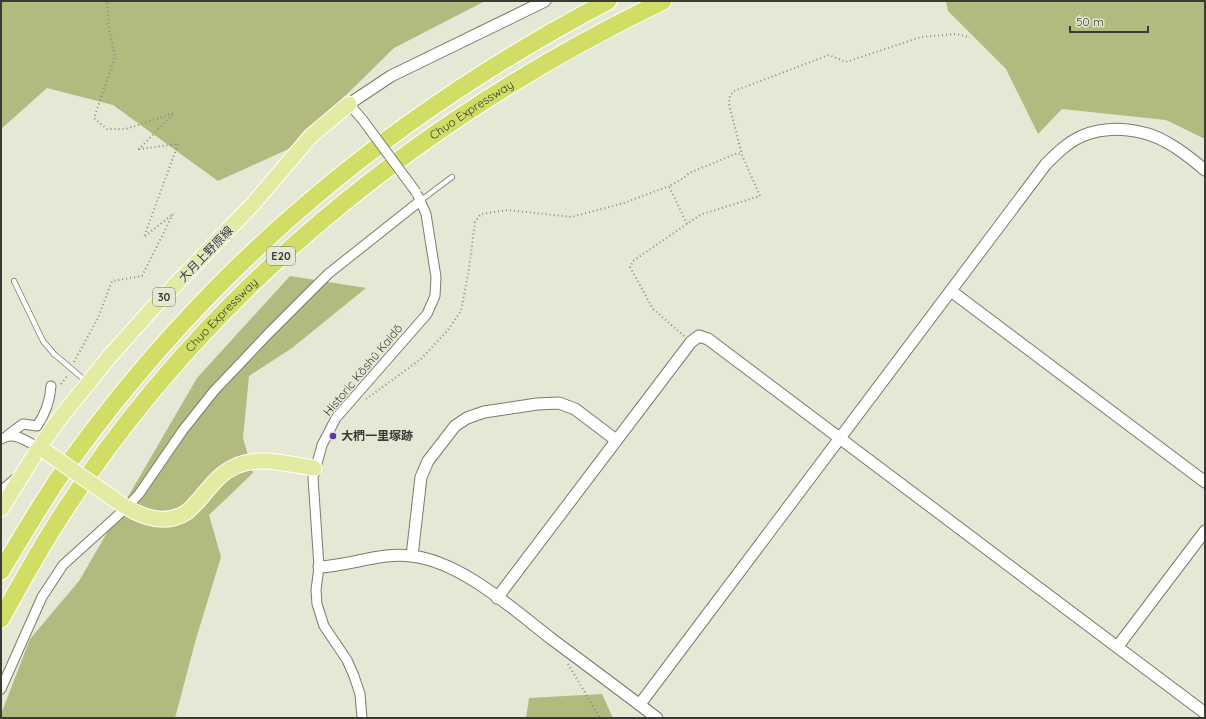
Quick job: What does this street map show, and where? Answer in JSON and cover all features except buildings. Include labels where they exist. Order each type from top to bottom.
[{"type":"highway","name":"Chuo Expressway","points":[[1,571],[35,514],[70,461],[100,422],[165,341],[204,298],[244,259],[328,184],[422,114],[519,50],[608,1]]},
{"type":"highway","name":"Chuo Expressway","points":[[1,619],[54,526],[120,432],[184,355],[261,274],[344,202],[436,133],[538,68],[585,41],[664,1]]},
{"type":"main road","name":"大月上野原線","points":[[1,509],[24,471],[42,450],[88,383],[152,309],[253,204],[294,154],[311,136],[349,104]]},
{"type":"main road","points":[[42,450],[126,508],[155,520],[180,515],[191,507],[226,472],[245,463],[265,461],[314,468]]},
{"type":"street","points":[[349,104],[392,76],[545,1]]},
{"type":"street","name":"Historic Kōshū Kaidō","points":[[349,104],[362,119],[416,192],[426,214],[436,289],[433,303],[427,314],[336,418],[327,433],[314,468],[313,478],[319,568],[316,590],[319,614],[324,626],[348,660],[360,694],[362,718]]},
{"type":"street","points":[[640,704],[841,439],[1046,164],[1062,149],[1081,136],[1115,129],[1135,130],[1166,142],[1205,170]]},
{"type":"street","points":[[1,689],[42,597],[55,576],[68,560],[126,508],[139,494],[183,430],[214,391],[269,333],[328,274],[420,201]]},
{"type":"street","points":[[951,291],[1205,482]]},
{"type":"street","points":[[498,598],[691,342],[699,336],[708,339],[1118,646],[1205,713]]},
{"type":"street","points":[[5,437],[18,426],[23,424],[37,426],[44,415],[50,398],[51,386]]},
{"type":"street","points":[[412,556],[421,477],[428,461],[455,426],[467,418],[484,412],[537,404],[559,403],[575,409],[616,440]]},
{"type":"street","points":[[5,437],[16,436],[42,450]]},
{"type":"street","points":[[1,491],[24,471]]},
{"type":"street","points":[[1118,646],[1205,531]]},
{"type":"street","points":[[319,568],[332,567],[391,555],[412,556],[441,562],[454,568],[498,598],[658,718]]},
{"type":"lane","points":[[420,201],[452,177]]},
{"type":"lane","points":[[14,281],[43,341],[54,354],[88,383]]},
{"type":"path","points":[[50,398],[68,375],[94,324],[112,281],[142,276],[173,214],[144,237],[178,144],[139,149],[174,113],[126,129],[107,129],[94,118],[115,57],[109,29],[107,1]]},
{"type":"path","points":[[691,342],[653,309],[630,267],[633,260],[700,215],[760,196],[742,155],[729,104],[730,96],[734,91],[828,55],[846,62],[921,37],[955,34],[970,37]]},
{"type":"path","points":[[348,403],[363,401],[402,374],[421,359],[448,330],[461,311],[469,269],[475,222],[481,214],[508,210],[571,217],[624,203],[669,186],[684,178],[689,173],[738,153],[742,155]]},
{"type":"path","points":[[669,186],[687,224]]},
{"type":"path","points":[[565,660],[600,718]]},
{"type":"green space","points":[[1,1],[485,1],[394,48],[293,147],[218,181],[113,105],[47,88],[1,129]]},
{"type":"green space","points":[[946,1],[1205,1],[1205,139],[1166,120],[1062,109],[1038,134],[1006,69],[948,11]]},
{"type":"green space","points":[[290,276],[366,288],[292,348],[249,376],[243,438],[253,473],[209,515],[221,557],[196,639],[175,718],[1,718],[1,714],[30,639],[79,581],[197,378]]},
{"type":"green space","points":[[602,694],[613,718],[526,718],[529,698]]},
{"type":"place","name":"大椚一里塚跡","points":[[333,436]]}]
